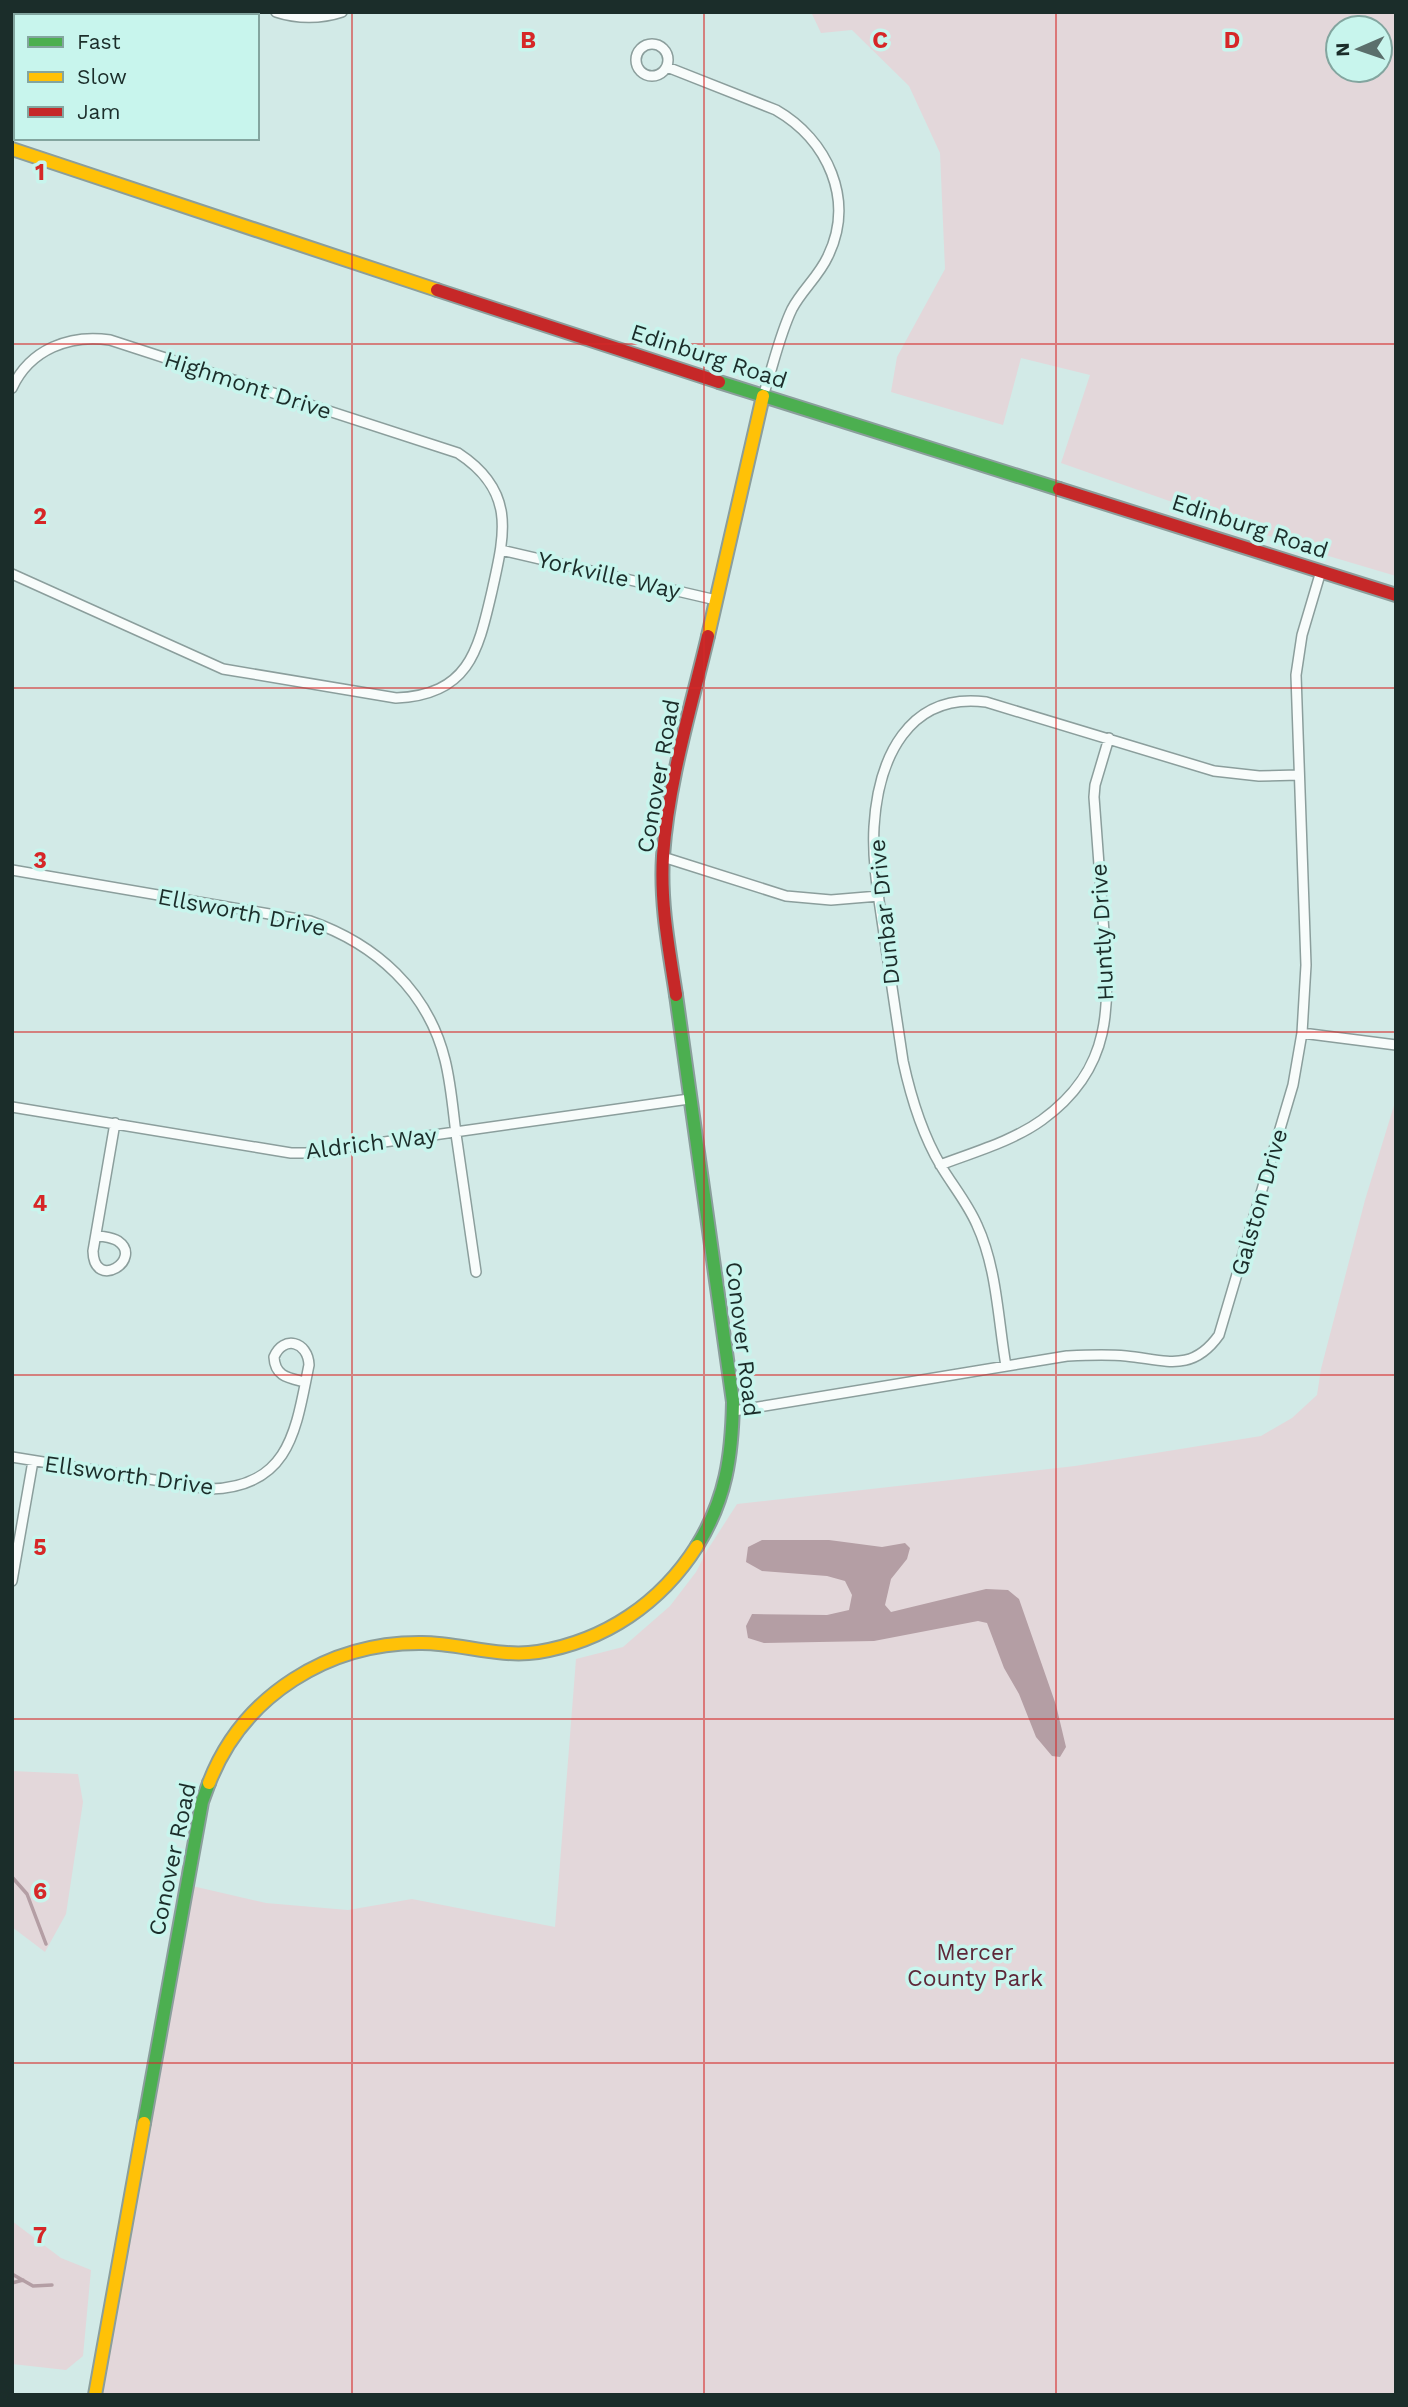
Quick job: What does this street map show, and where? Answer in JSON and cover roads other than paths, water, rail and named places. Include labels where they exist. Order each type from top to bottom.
[{"type":"street","points":[[276,12],[314,18],[342,12]]},
{"type":"street","points":[[667,67],[776,110],[791,119],[816,142],[833,174],[839,206],[834,240],[824,264],[796,301],[763,396]]},
{"type":"street","name":"Edinburg Road","points":[[14,148],[311,249],[763,396],[1396,595]]},
{"type":"street","name":"Highmont Drive","points":[[12,388],[25,367],[49,348],[79,338],[110,340],[444,447],[470,461],[489,482],[501,508],[504,523],[501,550]]},
{"type":"street","name":"Conover Road","points":[[95,2395],[202,1802],[209,1780],[227,1743],[254,1710],[292,1680],[311,1668],[353,1651],[376,1646],[421,1643],[493,1653],[539,1651],[587,1639],[631,1617],[670,1584],[697,1549],[709,1528],[725,1487],[731,1459],[734,1411],[664,913],[663,857],[671,796],[763,396]]},
{"type":"street","points":[[12,574],[223,669],[396,698],[412,698],[440,689],[452,681],[473,657],[483,632],[501,550]]},
{"type":"street","name":"Yorkville Way","points":[[501,550],[716,600]]},
{"type":"street","name":"Galston Drive","points":[[734,1411],[1067,1356],[1128,1356],[1170,1363],[1181,1362],[1203,1353],[1212,1345],[1222,1329],[1285,1111],[1303,1033],[1306,965],[1296,675],[1298,654],[1321,571]]},
{"type":"street","name":"Dunbar Drive","points":[[1006,1366],[985,1246],[965,1203],[940,1166],[920,1123],[909,1088],[874,849],[878,798],[898,740],[918,717],[944,704],[972,700],[1109,738],[1214,771],[1258,776],[1299,775]]},
{"type":"street","name":"Huntly Drive","points":[[940,1166],[1024,1131],[1047,1116],[1080,1083],[1098,1049],[1107,1010],[1108,991],[1094,797],[1109,738]]},
{"type":"street","points":[[663,857],[786,896],[831,900],[879,896]]},
{"type":"street","name":"Ellsworth Drive","points":[[12,870],[287,916],[321,925],[354,939],[389,965],[405,982],[431,1021],[446,1063],[476,1272]]},
{"type":"street","points":[[1303,1033],[1396,1045]]},
{"type":"street","name":"Aldrich Way","points":[[12,1107],[291,1153],[306,1153],[689,1099]]},
{"type":"street","points":[[96,1235],[117,1240],[122,1245],[125,1257],[116,1269],[105,1270],[95,1264],[93,1251],[115,1123]]},
{"type":"street","name":"Ellsworth Drive","points":[[12,1457],[211,1489],[241,1485],[267,1471],[288,1448],[298,1420],[305,1382],[309,1356],[304,1349],[291,1343],[281,1347],[274,1357],[278,1372],[284,1377],[305,1382]]},
{"type":"street","points":[[12,1581],[33,1461]]},
{"type":"waterway","points":[[12,1877],[27,1894],[46,1944]]},
{"type":"waterway","points":[[12,2274],[33,2286],[52,2285]]},
{"type":"waterway","points":[[12,2283],[23,2280]]},
{"type":"park label","name":"Mercer County Park","points":[[975,1965]]}]
